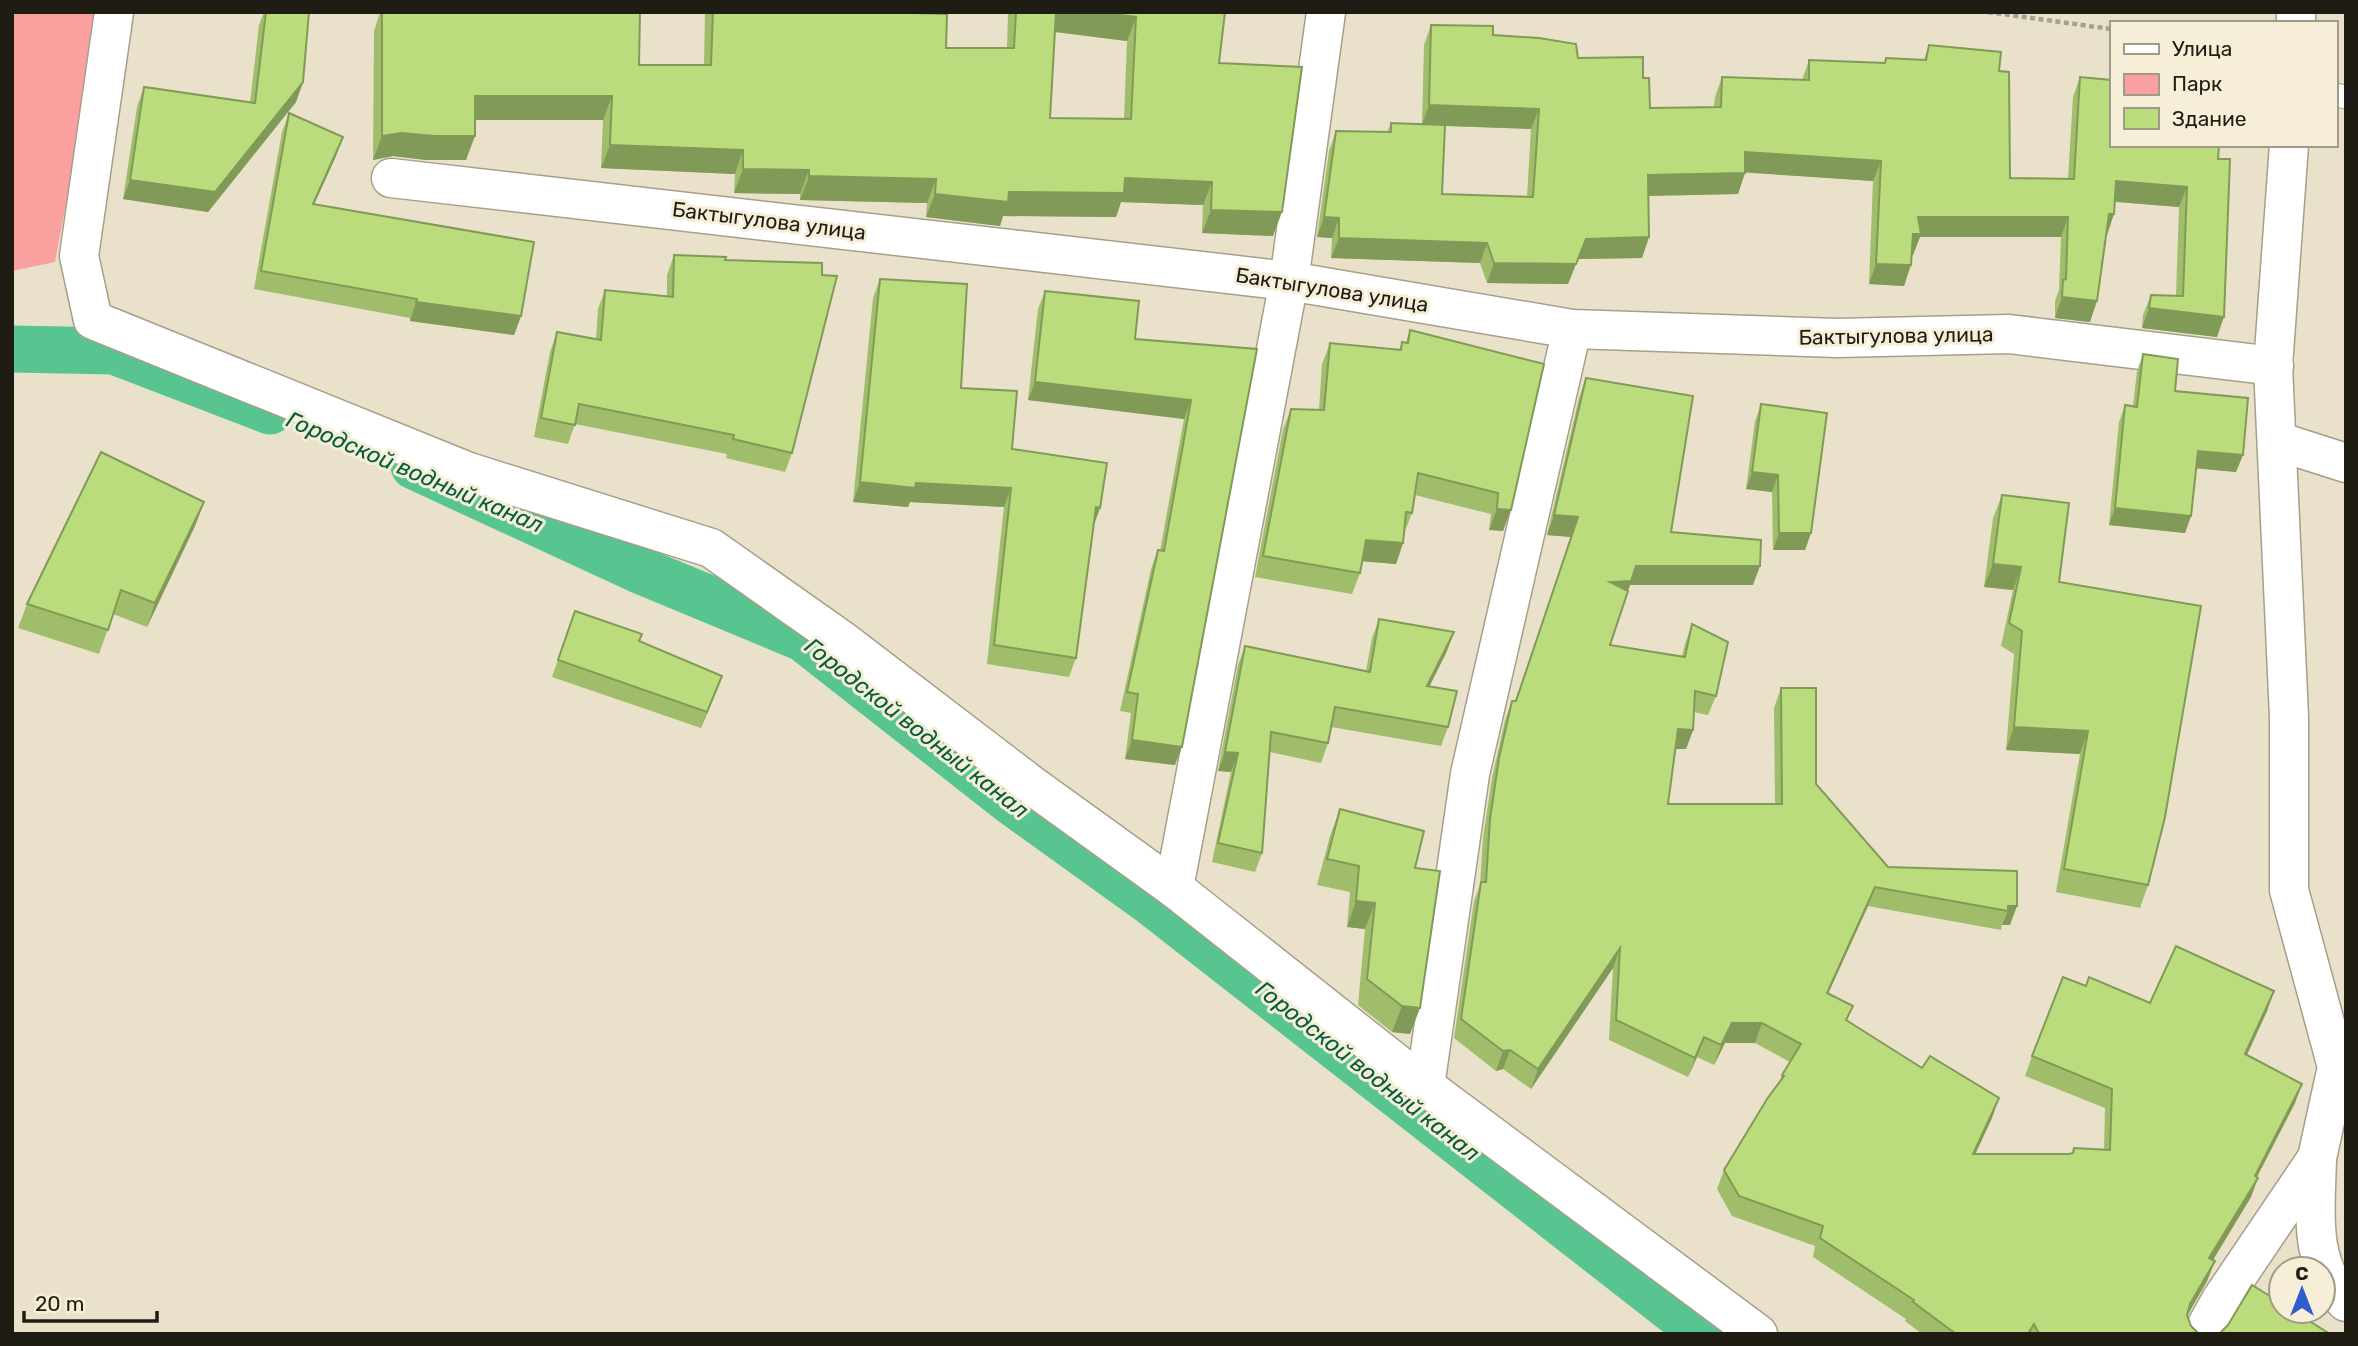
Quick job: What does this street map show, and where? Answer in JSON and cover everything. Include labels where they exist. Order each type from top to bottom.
[{"type":"street","points":[[114,12],[79,256],[93,320],[469,472],[711,548],[843,641],[1034,787],[1174,888],[1425,1086],[1758,1334]]},
{"type":"street","points":[[1174,888],[1289,281],[1326,12]]},
{"type":"street","points":[[2290,147],[2274,366],[2289,718],[2289,890],[2337,1067],[2317,1158],[2316,1247],[2333,1289],[2346,1302]]},
{"type":"street","name":"Бактыгулова улица","points":[[391,178],[1289,281],[1572,329],[1837,338],[2010,334],[2274,366]]},
{"type":"street","points":[[1425,1086],[1470,774],[1572,329]]},
{"type":"street","points":[[2277,441],[2346,463]]},
{"type":"street","points":[[2202,1334],[2221,1300],[2317,1158]]},
{"type":"path","points":[[1988,12],[2110,29]]},
{"type":"green space","points":[[12,12],[102,12],[55,262],[12,271]]},
{"type":"building","points":[[266,12],[309,12],[303,82],[215,192],[130,180],[144,87],[255,103]]},
{"type":"building","points":[[382,12],[640,12],[639,65],[711,65],[713,12],[947,14],[946,48],[1014,48],[1016,12],[1056,12],[1050,118],[1131,119],[1136,17],[1095,12],[1225,12],[1219,63],[1302,67],[1282,212],[1211,210],[1212,182],[1125,178],[1124,193],[1009,192],[1008,202],[935,194],[936,179],[809,176],[809,170],[743,169],[743,150],[610,145],[612,96],[475,96],[475,136],[401,133],[382,136]]},
{"type":"building","points":[[1431,25],[1493,26],[1493,35],[1576,44],[1578,58],[1643,57],[1643,78],[1649,78],[1650,108],[1721,107],[1722,77],[1809,80],[1809,60],[1885,63],[1886,58],[1926,60],[1929,45],[2001,52],[1999,71],[2009,72],[2010,178],[2074,179],[2080,77],[2110,80],[2110,147],[2219,147],[2218,159],[2230,159],[2224,317],[2149,308],[2151,295],[2183,296],[2187,187],[2116,181],[2114,214],[2109,214],[2097,301],[2062,297],[2063,280],[2066,279],[2068,217],[1918,217],[1921,234],[1913,234],[1911,265],[1876,264],[1881,161],[1745,152],[1745,173],[1648,175],[1649,237],[1586,239],[1576,264],[1494,263],[1487,243],[1339,238],[1339,218],[1324,217],[1336,131],[1391,132],[1391,123],[1445,125],[1442,194],[1533,197],[1539,109],[1429,105]]},
{"type":"building","points":[[289,113],[343,137],[313,204],[534,242],[521,316],[416,302],[417,299],[261,271]]},
{"type":"building","points":[[674,255],[726,257],[725,260],[822,263],[822,275],[837,276],[792,453],[733,439],[734,435],[579,404],[575,425],[541,418],[557,332],[601,340],[605,290],[673,297]]},
{"type":"building","points":[[880,279],[967,284],[961,388],[1017,391],[1012,449],[1107,463],[1100,508],[1096,507],[1076,658],[994,645],[1011,488],[916,483],[915,488],[860,482]]},
{"type":"building","points":[[1045,291],[1139,301],[1135,339],[1257,349],[1182,747],[1132,740],[1138,694],[1127,692],[1158,550],[1164,551],[1191,400],[1035,382]]},
{"type":"building","points":[[1410,330],[1544,364],[1511,510],[1497,509],[1498,493],[1418,473],[1412,513],[1406,512],[1403,543],[1366,540],[1360,573],[1263,556],[1291,409],[1324,410],[1330,343],[1401,350],[1402,342],[1408,343]]},
{"type":"building","points":[[2143,354],[2178,359],[2175,391],[2248,398],[2243,455],[2198,451],[2191,516],[2115,508],[2125,405],[2137,407]]},
{"type":"building","points":[[1586,378],[1693,396],[1671,532],[1761,540],[1760,566],[1636,566],[1631,581],[1610,582],[1628,591],[1610,645],[1685,657],[1692,624],[1728,642],[1716,696],[1695,691],[1693,730],[1678,729],[1668,804],[1782,804],[1781,688],[1816,688],[1816,784],[1888,867],[2017,871],[2017,906],[2008,906],[2008,911],[1875,887],[1827,993],[1853,1006],[1846,1020],[1922,1068],[1930,1056],[1999,1098],[1973,1154],[2069,1154],[2073,1153],[2074,1148],[2110,1150],[2112,1089],[2032,1056],[2063,977],[2086,986],[2089,977],[2150,1003],[2176,946],[2274,991],[2245,1054],[2302,1084],[2255,1176],[2258,1178],[2209,1258],[2215,1261],[2190,1304],[2187,1315],[2191,1326],[2199,1334],[2039,1334],[2034,1324],[2028,1334],[1956,1334],[1913,1302],[1914,1300],[1820,1238],[1823,1226],[1739,1196],[1724,1170],[1784,1076],[1782,1075],[1801,1044],[1762,1023],[1732,1023],[1721,1045],[1704,1037],[1695,1058],[1616,1020],[1620,948],[1538,1069],[1510,1050],[1503,1051],[1461,1019],[1481,882],[1486,882],[1490,819],[1499,758],[1512,701],[1516,701],[1578,517],[1554,515]]},
{"type":"building","points":[[1761,404],[1827,413],[1811,533],[1779,533],[1778,475],[1752,472]]},
{"type":"building","points":[[101,452],[204,502],[155,603],[121,590],[108,630],[27,604]]},
{"type":"building","points":[[2002,495],[2069,503],[2059,582],[2201,606],[2165,817],[2148,885],[2064,869],[2088,731],[2014,727],[2022,631],[2009,623],[2021,567],[1993,564]]},
{"type":"building","points":[[575,611],[642,634],[639,641],[722,676],[707,712],[558,660]]},
{"type":"building","points":[[1379,619],[1454,632],[1427,686],[1457,691],[1448,727],[1335,707],[1328,743],[1271,732],[1262,853],[1218,843],[1238,753],[1225,752],[1245,646],[1370,672]]},
{"type":"building","points":[[1340,809],[1424,831],[1415,868],[1440,871],[1420,1008],[1402,1006],[1367,979],[1375,903],[1356,901],[1359,866],[1327,859]]},
{"type":"building","points":[[2252,1285],[2267,1294],[2267,1325],[2316,1325],[2330,1334],[2219,1334],[2228,1325]]},
{"type":"waterway","name":"Городской водный канал","points":[[12,349],[114,351],[270,411]]},
{"type":"waterway","name":"Городской водный канал","points":[[414,466],[637,569],[803,638],[1012,802],[1151,902],[1704,1334]]}]
